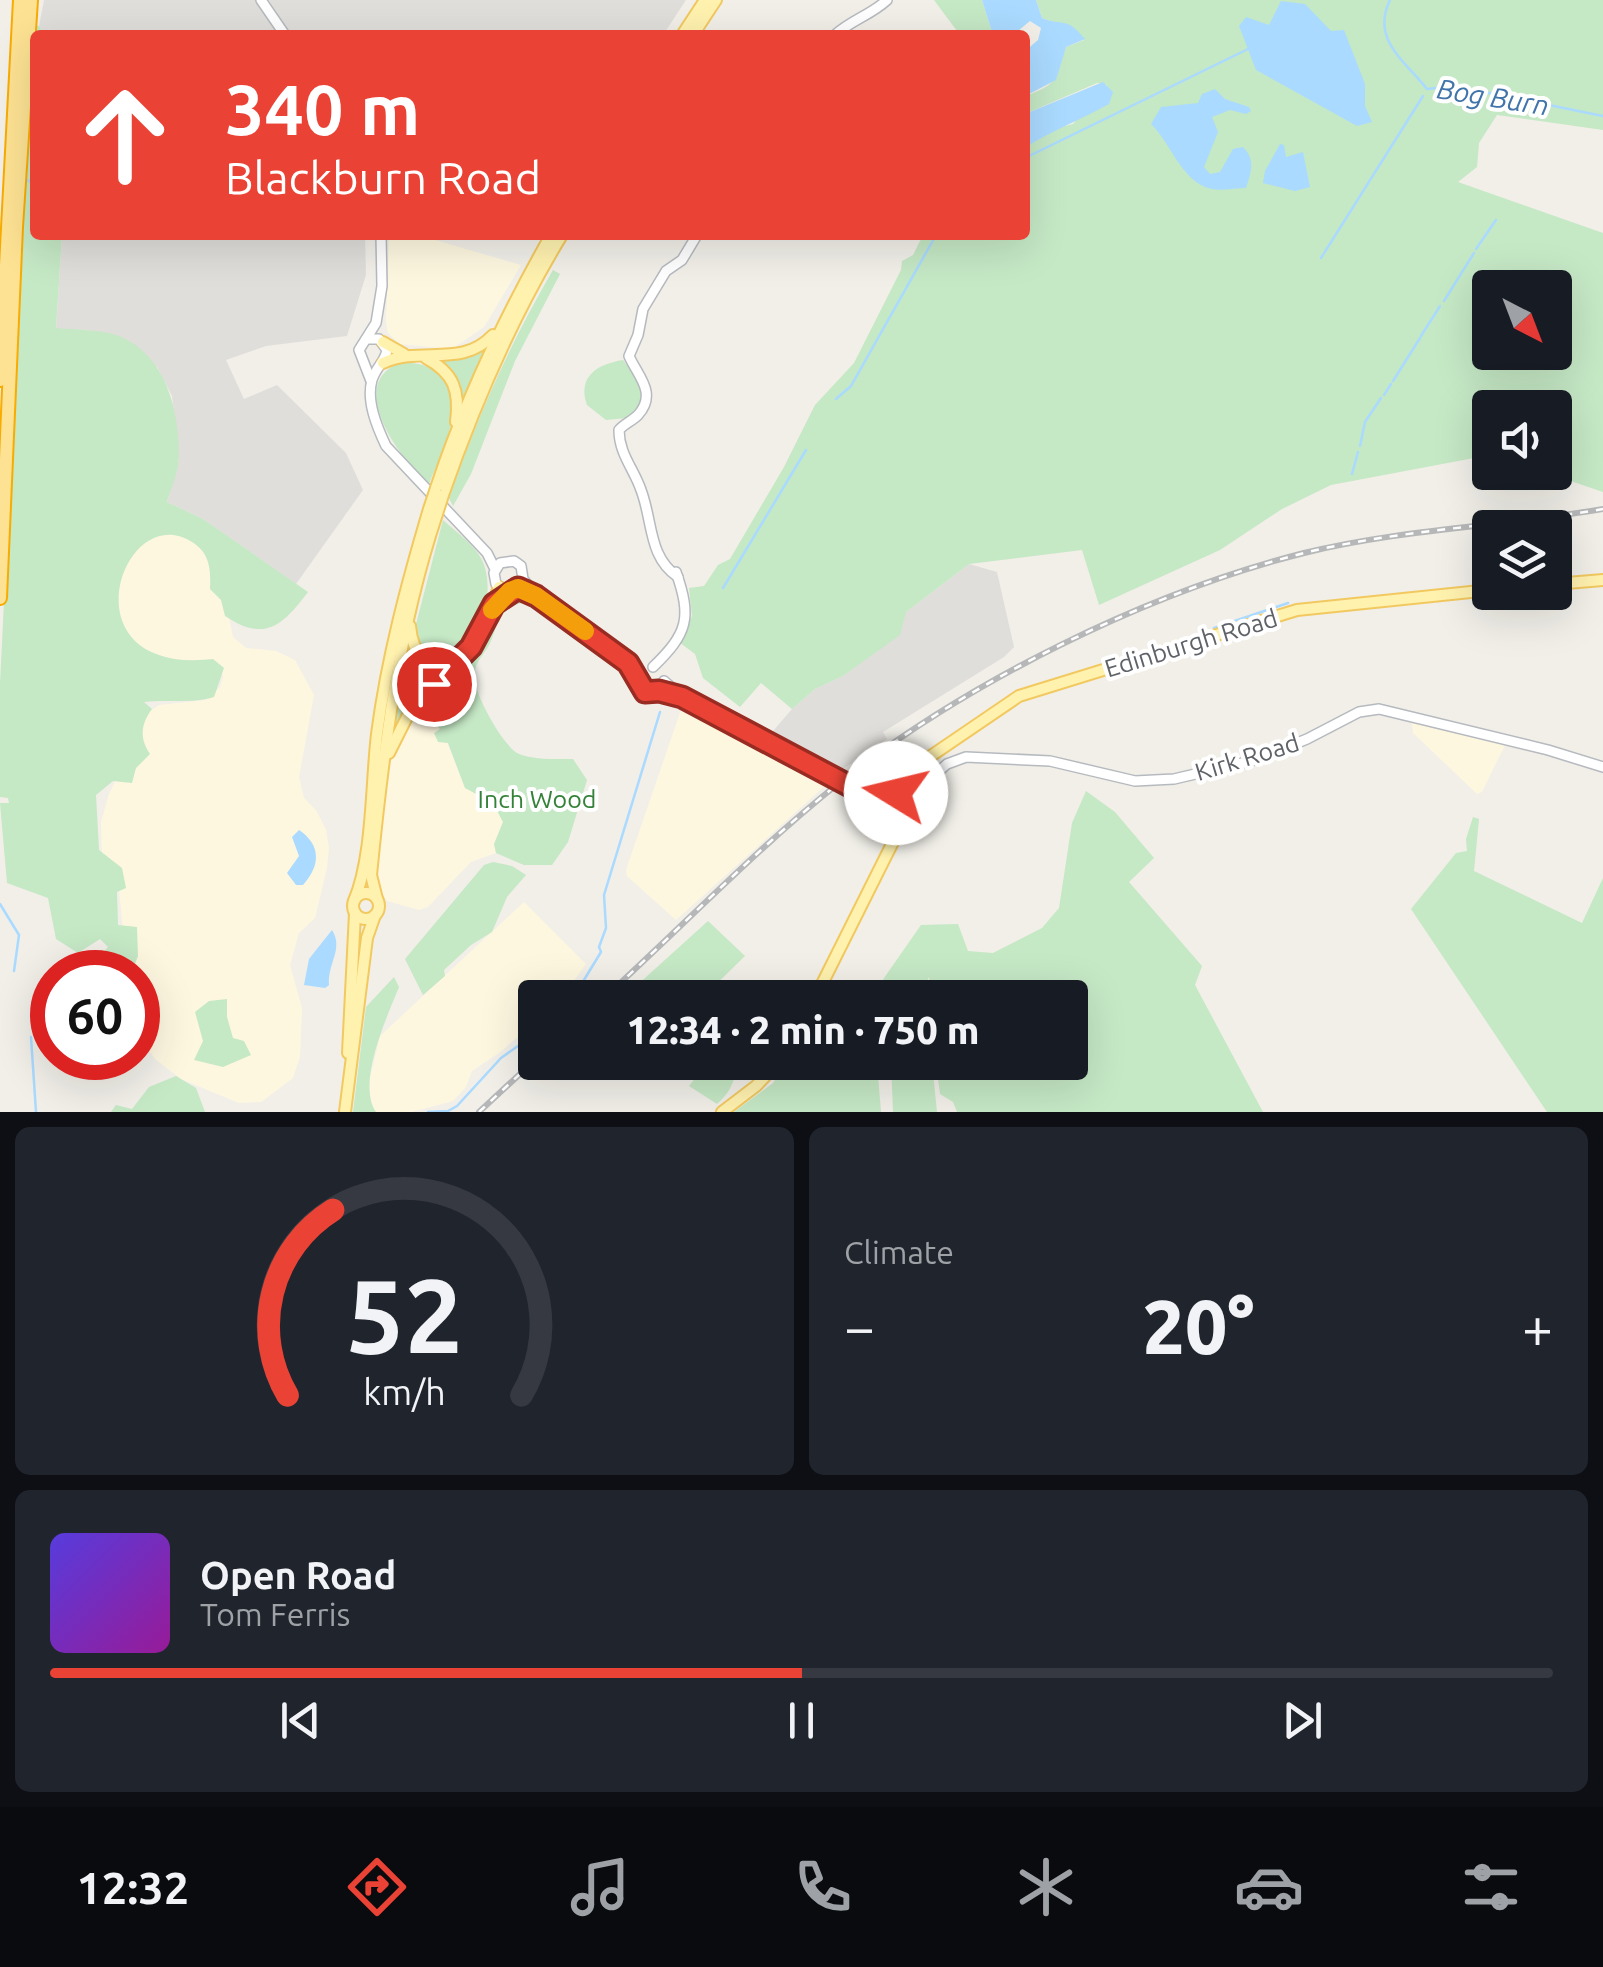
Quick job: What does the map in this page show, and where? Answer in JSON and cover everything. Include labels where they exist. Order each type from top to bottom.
[{"type":"highway","points":[[0,380],[20,0]]},
{"type":"highway","points":[[0,598],[16,227],[31,0]]},
{"type":"main road","points":[[261,0],[282,30]]},
{"type":"main road","points":[[685,30],[705,0]]},
{"type":"main road","points":[[696,30],[716,0]]},
{"type":"main road","points":[[841,30],[854,20],[872,14],[888,0]]},
{"type":"main road","points":[[381,240],[382,286],[376,322],[359,350],[371,381],[373,413],[386,446],[487,553],[495,569],[494,578],[536,596],[628,663],[653,676],[687,617],[678,577],[661,559],[647,524],[642,490],[622,450],[619,430],[638,415],[645,400],[644,379],[629,356],[638,335],[641,313],[666,272],[682,260],[695,240]]},
{"type":"main road","points":[[454,433],[501,327],[548,240]]},
{"type":"main road","points":[[439,492],[484,388],[559,240]]},
{"type":"main road","points":[[371,381],[387,353],[376,322]]},
{"type":"main road","points":[[363,363],[381,364],[405,355],[464,354],[478,350],[501,327]]},
{"type":"main road","points":[[368,339],[405,355]]},
{"type":"main road","points":[[348,1094],[354,900],[362,877],[378,732],[390,660],[439,492],[458,405],[455,385],[444,370],[422,356]]},
{"type":"main road","points":[[346,1112],[367,938],[379,908],[371,876],[396,680],[433,512]]},
{"type":"main road","points":[[382,778],[398,732],[411,709],[464,656],[494,604],[523,570],[518,563],[487,553]]},
{"type":"main road","points":[[495,569],[504,561]]},
{"type":"main road","points":[[1572,583],[1603,580]]},
{"type":"main road","name":"Edinburgh Road","points":[[906,790],[916,767],[1008,702],[1046,687],[1297,610],[1472,592]]},
{"type":"main road","points":[[413,600],[411,640],[423,660],[448,665],[464,656]]},
{"type":"main road","name":"Kirk Road","points":[[653,676],[682,697],[869,795],[925,785],[947,764],[966,757],[1050,761],[1134,780],[1174,779],[1255,760],[1308,739],[1359,712],[1395,710],[1603,767]]},
{"type":"main road","points":[[824,980],[905,816],[906,790]]},
{"type":"main road","points":[[354,900],[366,892],[378,899]]},
{"type":"main road","points":[[354,913],[364,919],[376,916]]},
{"type":"main road","points":[[722,1112],[762,1080]]},
{"type":"shaded area","points":[[44,0],[686,0],[666,30],[42,30]]},
{"type":"shaded area","points":[[62,240],[365,240],[366,275],[347,336],[266,346],[226,360],[244,399],[277,385],[346,453],[363,490],[296,584],[203,519],[167,502],[179,460],[172,396],[157,367],[88,330],[56,329]]},
{"type":"shaded area","points":[[389,240],[435,240],[521,265],[484,327],[452,349],[399,344],[388,333]]},
{"type":"shaded area","points":[[157,532],[176,532],[209,551],[222,584],[233,637],[246,648],[276,651],[295,660],[314,695],[299,777],[304,798],[316,810],[326,830],[327,868],[315,918],[299,933],[290,965],[302,1008],[300,1057],[293,1078],[261,1102],[239,1103],[181,1079],[160,1063],[160,950],[125,950],[119,889],[102,859],[101,822],[109,794],[149,712],[159,705],[206,700],[220,687],[223,676],[218,664],[178,661],[150,652],[122,636],[113,595],[132,550]]},
{"type":"shaded area","points":[[969,564],[997,572],[1014,647],[1004,657],[883,732],[887,739],[840,771],[768,737],[815,689],[843,676],[871,655],[906,612]]},
{"type":"shaded area","points":[[683,704],[829,782],[676,920],[627,876],[626,870]]},
{"type":"shaded area","points":[[420,705],[434,718],[465,788],[493,803],[503,822],[494,844],[496,853],[471,862],[428,907],[419,910],[387,901],[375,883],[389,768],[401,731]]},
{"type":"shaded area","points":[[1412,723],[1505,745],[1482,792],[1477,794],[1413,733]]},
{"type":"shaded area","points":[[524,902],[586,964],[574,980],[518,980],[518,1037],[472,1071],[466,1087],[453,1101],[412,1112],[376,1112],[371,1106],[369,1082],[380,1036]]},
{"type":"green space","points":[[934,0],[982,0],[991,30],[956,30]]},
{"type":"green space","points":[[1036,0],[1603,0],[1603,130],[1497,115],[1479,143],[1477,167],[1458,182],[1603,233],[1603,492],[1572,481],[1572,390],[1472,390],[1472,458],[1331,485],[1282,509],[1220,550],[1099,605],[1082,550],[969,564],[906,612],[900,635],[843,676],[815,689],[792,709],[761,683],[740,707],[703,678],[695,654],[679,642],[692,616],[689,588],[704,586],[718,565],[730,559],[815,405],[854,363],[902,261],[913,255],[920,240],[1030,240],[1030,145],[1053,129],[1073,124],[1107,85],[1097,83],[1030,112],[1030,94],[1051,83],[1066,47],[1084,40],[1068,25],[1042,18]]},
{"type":"green space","points":[[30,66],[30,240],[62,240],[56,328],[119,336],[148,356],[167,386],[176,421],[179,462],[167,502],[203,519],[308,592],[281,621],[262,629],[251,628],[225,616],[221,600],[210,589],[206,557],[192,542],[167,535],[144,544],[128,564],[119,590],[121,618],[136,642],[166,657],[213,659],[224,668],[214,697],[144,702],[152,709],[143,731],[150,754],[136,768],[132,783],[113,781],[96,795],[99,850],[122,868],[126,888],[117,892],[118,925],[137,927],[138,950],[105,950],[108,947],[100,939],[83,950],[73,950],[56,939],[48,898],[7,883],[0,803],[9,803],[8,798],[0,797],[0,684]]},
{"type":"green space","points":[[553,270],[560,274],[515,361],[471,474],[453,506],[449,498],[483,410]]},
{"type":"green space","points":[[489,346],[463,407],[454,380],[435,358],[456,359]]},
{"type":"green space","points":[[623,360],[639,381],[642,394],[627,418],[606,420],[587,405],[585,386],[598,368]]},
{"type":"green space","points":[[403,362],[428,367],[444,377],[452,391],[450,427],[429,484],[392,440],[377,403],[377,386],[385,372]]},
{"type":"green space","points":[[443,520],[479,554],[488,590],[474,638],[464,650],[436,662],[423,655],[414,632]]},
{"type":"green space","name":"Inch Wood","points":[[522,597],[522,603],[500,617],[474,675],[484,706],[512,749],[532,757],[573,759],[587,780],[568,842],[552,865],[524,865],[496,853],[494,844],[503,822],[493,803],[465,788],[448,743],[438,742],[434,733],[440,729],[420,705],[468,659],[501,605]]},
{"type":"green space","points":[[408,635],[414,654],[447,668],[389,746]]},
{"type":"green space","points":[[1086,791],[1115,812],[1154,858],[1129,882],[1202,966],[1195,985],[1263,1112],[957,1112],[953,1102],[940,1094],[938,1080],[1088,1080],[1088,980],[883,980],[921,925],[958,924],[968,951],[993,953],[1042,928],[1059,908],[1072,823]]},
{"type":"green space","points":[[1473,817],[1479,819],[1474,871],[1582,923],[1603,878],[1603,1112],[1547,1112],[1411,909],[1456,853],[1467,851],[1466,839]]},
{"type":"green space","points":[[493,862],[512,866],[526,875],[507,897],[492,932],[471,945],[423,995],[405,959],[484,865]]},
{"type":"green space","points":[[708,921],[745,956],[720,980],[643,980]]},
{"type":"green space","points":[[394,977],[399,987],[371,1068],[369,1084],[376,1112],[353,1112],[366,1007]]},
{"type":"green space","points":[[227,999],[233,1038],[244,1041],[251,1055],[223,1067],[194,1060],[203,1041],[195,1012],[209,1001]]},
{"type":"green space","points":[[176,1076],[196,1088],[205,1112],[111,1112],[116,1105],[132,1109],[149,1087]]},
{"type":"green space","points":[[694,1080],[734,1080],[717,1104],[689,1086]]},
{"type":"green space","points":[[878,1080],[881,1112],[734,1112],[773,1083]]},
{"type":"green space","points":[[892,1080],[934,1080],[937,1112],[893,1112]]},
{"type":"water","points":[[982,0],[1036,0],[1042,18],[1068,24],[1085,39],[1066,47],[1056,80],[1030,93],[1030,47],[1038,40],[1041,28],[1030,21],[1019,30],[991,30]]},
{"type":"water","points":[[1281,1],[1305,4],[1331,31],[1344,30],[1365,84],[1365,106],[1372,122],[1357,126],[1256,70],[1239,26],[1246,17],[1269,25]]},
{"type":"water","points":[[1103,82],[1113,92],[1109,104],[1030,145],[1030,112]]},
{"type":"water","points":[[1215,89],[1225,99],[1251,111],[1246,114],[1230,110],[1212,117],[1218,132],[1204,167],[1210,174],[1220,172],[1233,149],[1243,147],[1251,162],[1246,188],[1216,190],[1193,179],[1151,124],[1161,107],[1198,103],[1202,94]]},
{"type":"water","points":[[1280,144],[1284,145],[1286,157],[1303,152],[1310,187],[1295,191],[1263,183]]},
{"type":"water","points":[[299,830],[311,842],[316,856],[303,885],[296,885],[287,873],[299,856],[292,837]]},
{"type":"water","points":[[332,930],[336,950],[329,985],[304,985],[309,959]]},
{"type":"waterway","name":"Bog Burn","points":[[1390,0],[1384,26],[1387,37],[1427,89],[1455,86],[1603,116]]},
{"type":"waterway","points":[[1030,156],[1248,49]]},
{"type":"waterway","points":[[1321,258],[1423,96]]},
{"type":"waterway","points":[[26,180],[30,181]]},
{"type":"waterway","points":[[1476,249],[1496,220]]},
{"type":"waterway","points":[[836,399],[851,386],[933,240]]},
{"type":"waterway","points":[[1444,301],[1474,253]]},
{"type":"waterway","points":[[1421,336],[1440,306]]},
{"type":"waterway","points":[[1393,381],[1420,338]]},
{"type":"waterway","points":[[1384,395],[1391,384]]},
{"type":"waterway","points":[[1360,446],[1365,422],[1381,398]]},
{"type":"waterway","points":[[723,588],[806,450]]},
{"type":"waterway","points":[[1352,474],[1358,452]]},
{"type":"waterway","points":[[1214,628],[1288,603]]},
{"type":"waterway","points":[[584,980],[601,952],[606,928],[604,895],[660,712]]},
{"type":"waterway","points":[[0,904],[19,935],[14,971]]},
{"type":"waterway","points":[[428,1112],[448,1111],[457,1106],[501,1058],[518,1046]]},
{"type":"waterway","points":[[34,1080],[36,1112]]},
{"type":"railway","points":[[623,980],[749,861],[839,783],[943,710],[1060,645],[1183,592],[1304,553],[1378,538],[1603,509]]},
{"type":"railway","points":[[479,1112],[518,1076]]},
{"type":"slow traffic","points":[[492,610],[494,604],[518,588],[585,631]]},
{"type":"route","points":[[434,684],[471,647],[494,604],[518,588],[536,596],[628,663],[645,692],[682,697],[863,793],[896,793]]}]
